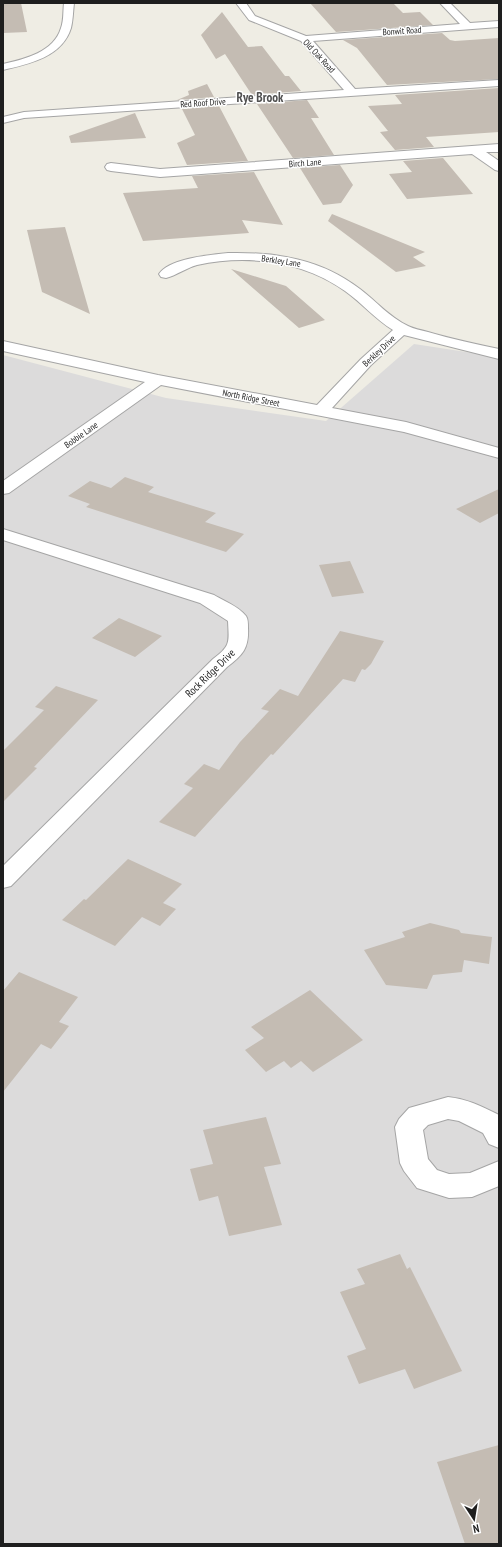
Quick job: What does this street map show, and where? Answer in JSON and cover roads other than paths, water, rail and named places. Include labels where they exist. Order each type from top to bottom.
[{"type":"street","points":[[3,67],[38,57],[58,44],[66,29],[69,3]]},
{"type":"street","name":"Old Oak Road","points":[[241,3],[252,18],[305,39],[352,93]]},
{"type":"street","points":[[445,3],[468,26]]},
{"type":"street","name":"Bonwit Road","points":[[305,39],[499,24]]},
{"type":"street","name":"Red Roof Drive","points":[[3,120],[24,115],[499,83]]},
{"type":"street","name":"Birch Lane","points":[[111,167],[160,173],[499,148]]},
{"type":"street","points":[[475,150],[499,167]]},
{"type":"street","name":"Berkley Lane","points":[[166,274],[172,269],[183,265],[207,260],[243,257],[295,262],[318,269],[344,283],[402,329]]},
{"type":"street","name":"Berkley Drive","points":[[322,411],[366,362],[402,329],[440,341],[499,354]]},
{"type":"street","name":"North Ridge Street","points":[[3,346],[158,380],[406,427],[499,453]]},
{"type":"street","name":"Bobbie Lane","points":[[3,489],[158,380]]},
{"type":"street","name":"Rock Ridge Drive","points":[[3,534],[207,599],[228,611],[238,619],[239,642],[235,652],[220,664],[3,880]]},
{"type":"street","points":[[499,1136],[493,1125],[464,1110],[448,1108],[419,1116],[409,1127],[414,1163],[427,1179],[449,1186],[472,1185],[499,1173]]},
{"type":"district","name":"Rye Brook","points":[[260,97]]}]
